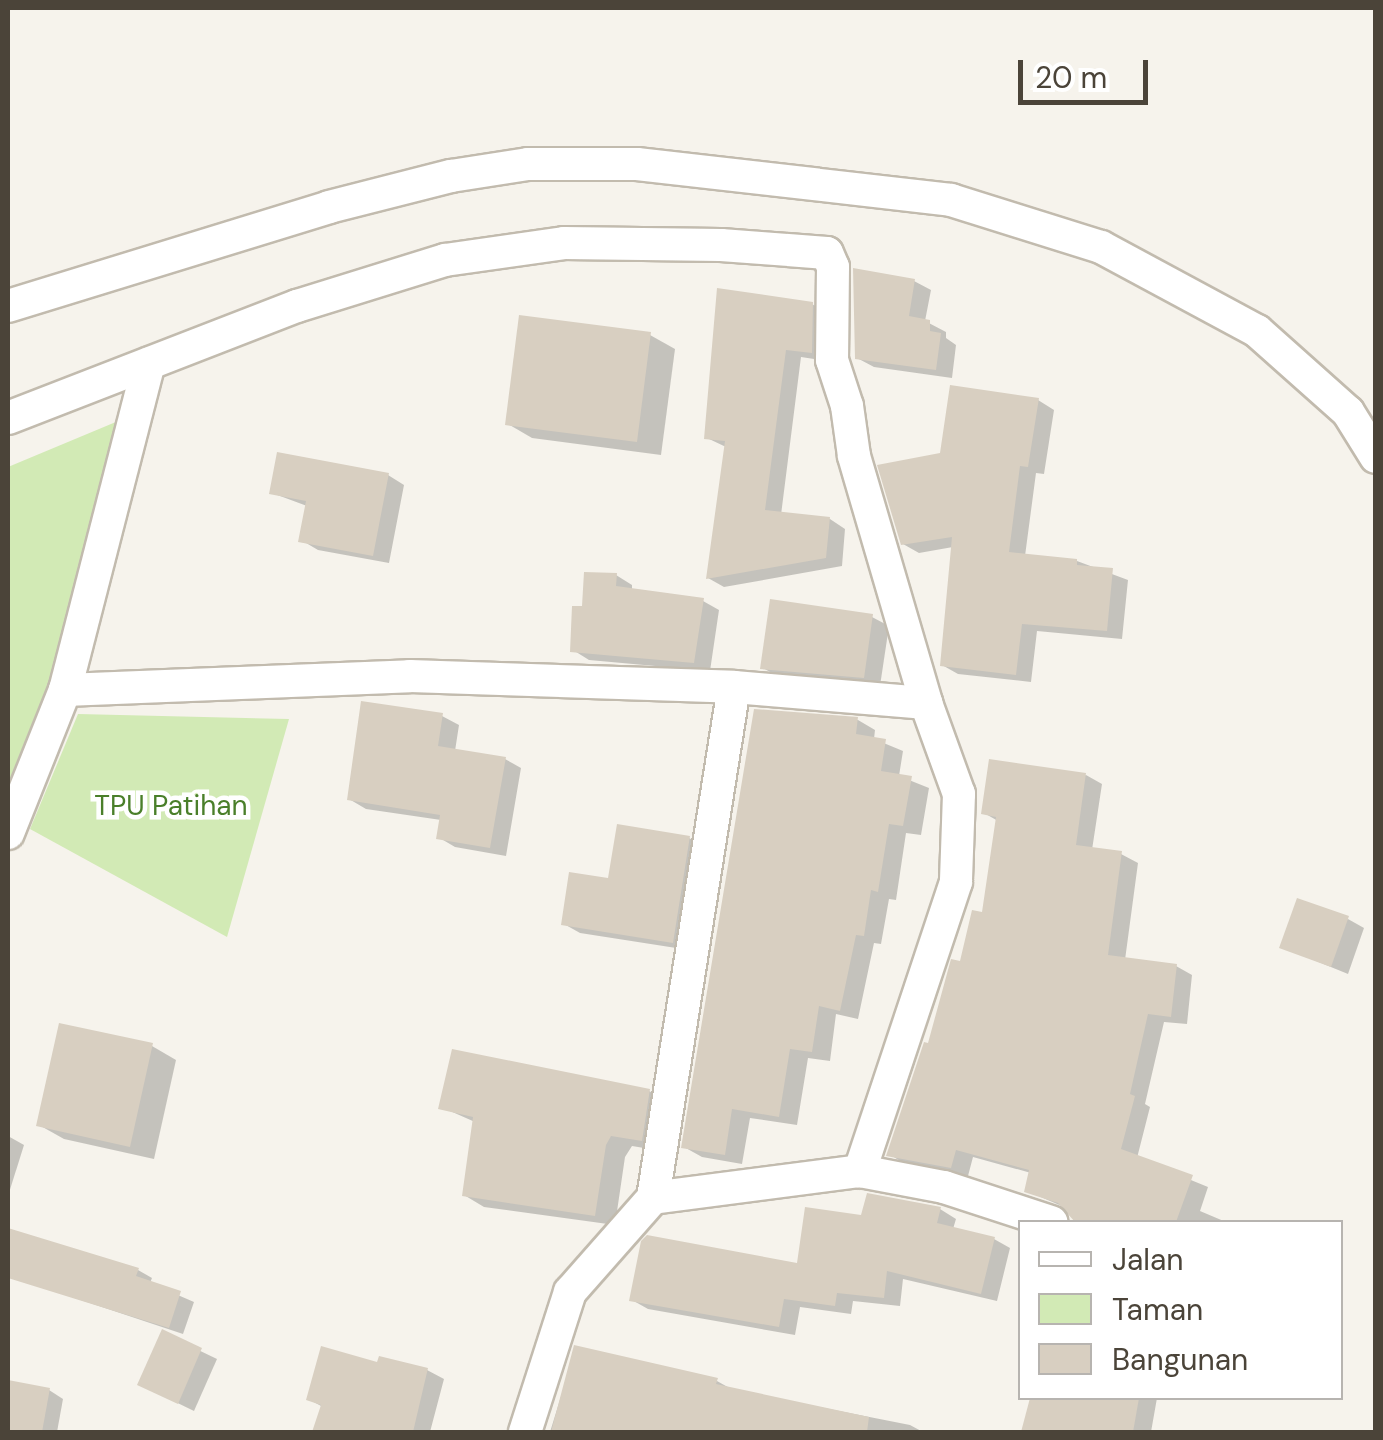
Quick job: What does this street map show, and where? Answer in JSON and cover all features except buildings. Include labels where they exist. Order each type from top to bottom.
[{"type":"street","points":[[8,306],[329,206],[452,176],[528,164],[676,168],[951,200],[1100,247],[1258,331],[1348,412],[1376,457]]},
{"type":"street","points":[[8,418],[297,306],[445,260],[564,243],[721,245],[815,249],[827,254],[833,267],[832,360],[866,502],[926,703],[959,794],[956,882],[860,1170]]},
{"type":"street","points":[[8,833],[65,690],[149,364]]},
{"type":"street","points":[[65,690],[410,676],[734,687],[926,703]]},
{"type":"street","points":[[525,1432],[570,1292],[653,1198],[734,687]]},
{"type":"street","points":[[653,1198],[860,1170],[944,1186],[1045,1220]]},
{"type":"green space","name":"TPU Patihan","points":[[123,419],[79,618],[8,785],[8,467]]},
{"type":"green space","name":"TPU Patihan","points":[[78,714],[289,719],[227,937],[30,829]]}]
